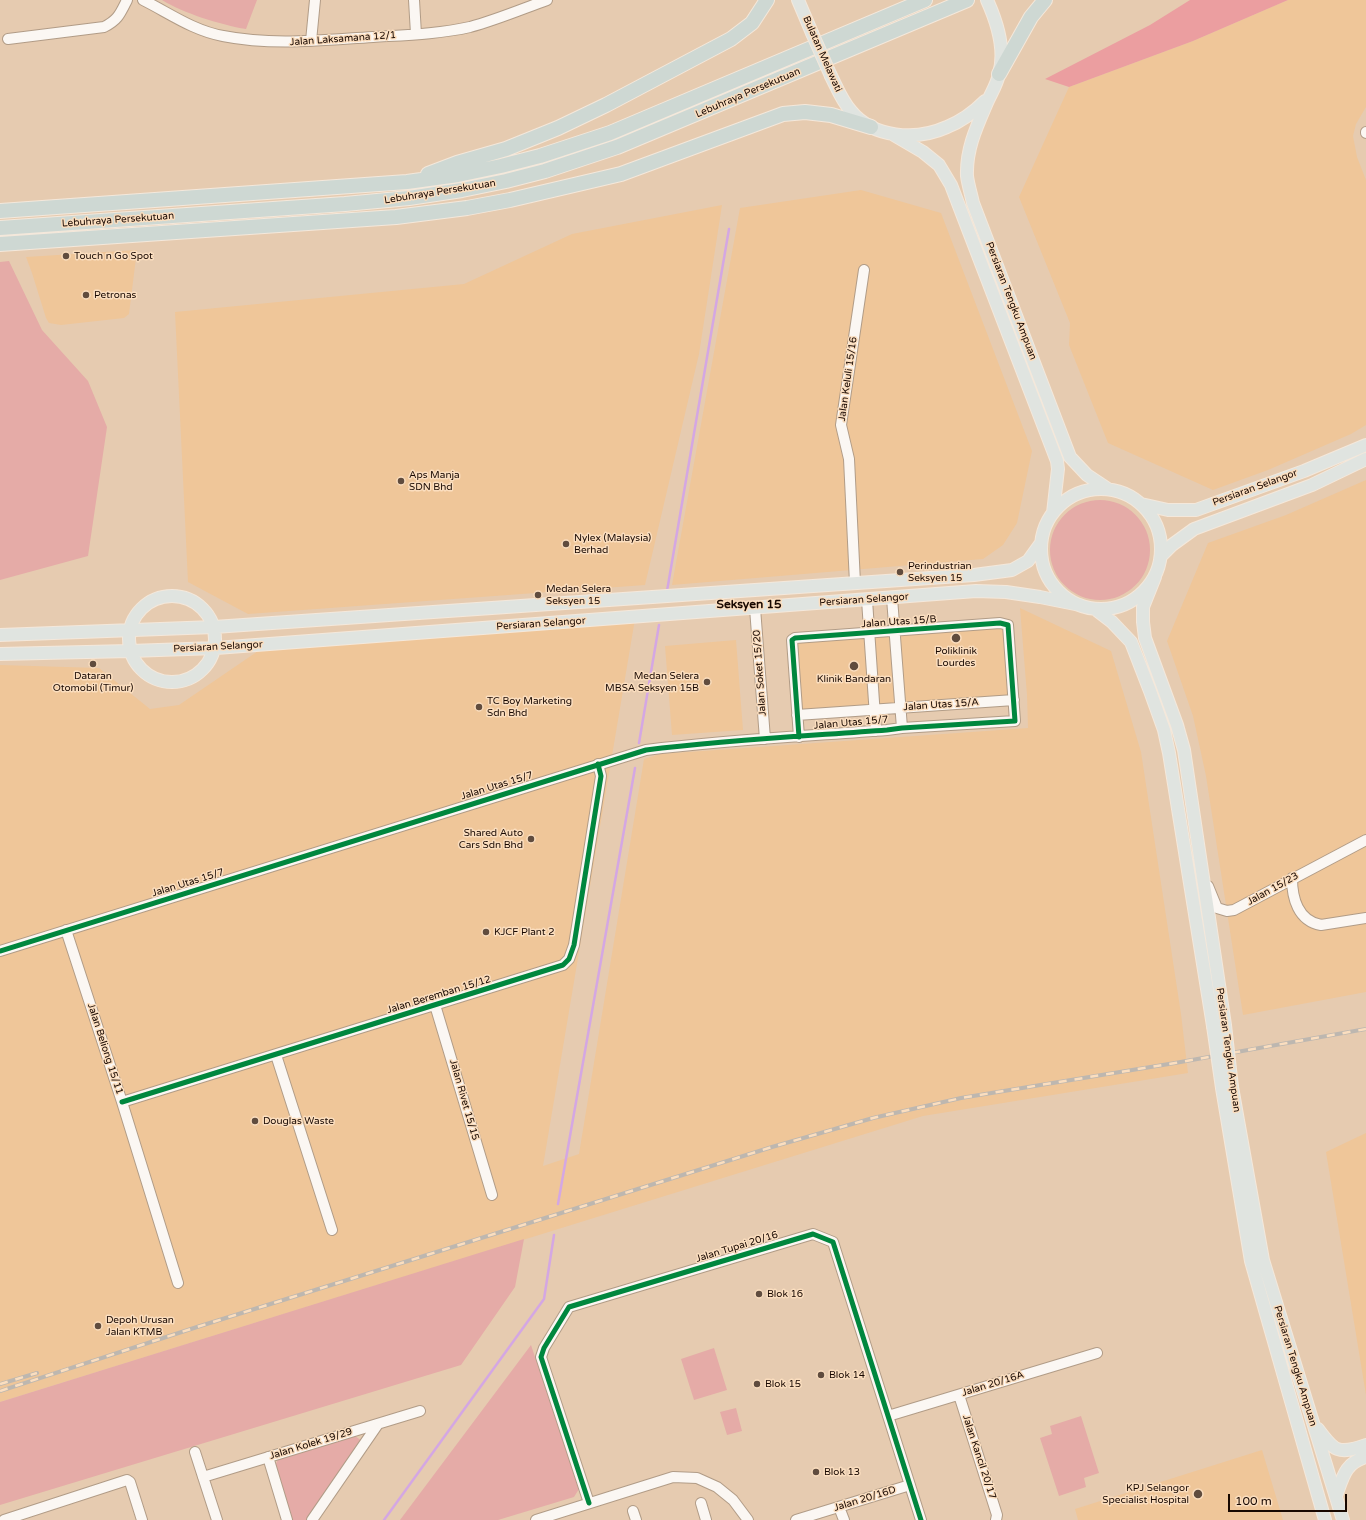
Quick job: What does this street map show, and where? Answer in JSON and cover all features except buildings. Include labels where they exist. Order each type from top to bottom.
[{"type":"highway","points":[[407,182],[457,163],[506,149],[558,128],[606,105],[731,39],[752,23],[767,0]]},
{"type":"highway","name":"Lebuhraya Persekutuan","points":[[0,211],[407,182],[458,175],[501,166],[540,156],[610,133],[925,0]]},
{"type":"highway","name":"Lebuhraya Persekutuan","points":[[0,228],[338,205],[409,198],[462,190],[545,172],[617,147],[966,0]]},
{"type":"highway","points":[[999,74],[1031,17],[1045,0]]},
{"type":"highway","points":[[0,244],[396,217],[467,208],[510,200],[621,174],[783,114],[805,112],[831,115],[871,127]]},
{"type":"highway","points":[[396,217],[439,204],[462,190]]},
{"type":"main road","name":"Bulatan Melawati","points":[[798,0],[831,76],[840,95],[851,112],[871,127],[894,135],[928,134],[947,128],[972,113],[990,96],[999,74],[1001,55],[999,34],[994,15],[988,2]]},
{"type":"main road","name":"Persiaran Tengku Ampuan","points":[[990,96],[973,135],[968,157],[967,176],[973,203],[1070,457],[1087,475],[1108,489]]},
{"type":"main road","name":"Persiaran Tengku Ampuan","points":[[894,135],[924,152],[939,165],[951,185],[1056,461],[1058,469],[1053,513]]},
{"type":"main road","name":"Persiaran Selangor","points":[[1142,504],[1168,510],[1196,510],[1304,471],[1366,445]]},
{"type":"main road","name":"Persiaran Selangor","points":[[1162,555],[1172,545],[1194,529],[1312,485],[1366,459]]},
{"type":"main road","points":[[1108,489],[1132,497],[1142,504],[1154,518],[1160,536],[1162,555],[1155,577],[1147,589],[1124,605],[1096,609],[1080,605],[1066,598],[1055,587],[1046,574],[1042,559],[1041,543],[1043,532],[1053,513],[1068,498],[1087,490],[1108,489]]},
{"type":"main road","name":"Persiaran Selangor","points":[[0,635],[214,627],[974,575],[1012,570],[1028,561],[1041,543]]},
{"type":"main road","name":"Persiaran Tengku Ampuan","points":[[1155,577],[1143,607],[1145,638],[1177,725],[1184,750],[1201,867],[1219,1026],[1251,1261],[1325,1520]]},
{"type":"main road","name":"Persiaran Selangor","points":[[0,654],[216,648],[976,591],[1013,593],[1080,605]]},
{"type":"main road","points":[[168,596],[183,597],[197,603],[208,613],[214,627],[216,648],[210,661],[201,672],[188,680],[174,683],[160,681],[147,674],[136,664],[130,651],[130,630],[134,617],[143,606],[155,599],[168,596]]},
{"type":"main road","name":"Persiaran Tengku Ampuan","points":[[1096,609],[1112,622],[1131,642],[1164,730],[1171,760],[1219,1026]]},
{"type":"main road","name":"Persiaran Tengku Ampuan","points":[[1227,1088],[1263,1260],[1343,1520]]},
{"type":"main road","points":[[1312,1421],[1330,1444],[1338,1450],[1356,1449],[1366,1445]]},
{"type":"main road","points":[[1336,1496],[1348,1467],[1353,1462],[1366,1457]]},
{"type":"street","points":[[8,39],[104,27],[113,23],[119,17],[127,0]]},
{"type":"street","name":"Jalan Laksamana 12/1","points":[[143,0],[194,27],[222,36],[267,42],[311,41],[416,34],[470,27],[547,0]]},
{"type":"street","points":[[311,41],[315,0]]},
{"type":"street","points":[[414,0],[416,34]]},
{"type":"street","name":"Jalan Keluli 15/16","points":[[855,583],[849,459],[841,425],[864,270]]},
{"type":"street","points":[[892,598],[902,728]]},
{"type":"street","points":[[867,600],[876,731]]},
{"type":"street","name":"Jalan Soket 15/20","points":[[755,608],[765,739]]},
{"type":"street","name":"Jalan Utas 15/B","points":[[799,737],[792,640],[795,638],[1000,623],[1008,625],[1015,721]]},
{"type":"street","name":"Jalan Utas 15/A","points":[[797,715],[1014,700]]},
{"type":"street","name":"Jalan Utas 15/7","points":[[0,951],[646,750],[687,745],[902,728],[1015,721]]},
{"type":"street","name":"Jalan Beremban 15/12","points":[[122,1102],[563,965],[569,959],[574,945],[601,776],[598,764]]},
{"type":"street","name":"Jalan 15/23","points":[[1201,867],[1217,908],[1227,911],[1234,910],[1366,840]]},
{"type":"street","points":[[1292,878],[1292,890],[1300,913],[1314,924],[1321,925],[1366,918]]},
{"type":"street","name":"Jalan Beliong 15/11","points":[[66,930],[122,1102],[178,1283]]},
{"type":"street","name":"Jalan Rivet 15/15","points":[[435,1005],[492,1195]]},
{"type":"street","points":[[276,1055],[332,1230]]},
{"type":"street","name":"Jalan Tupai 20/16","points":[[589,1503],[541,1357],[544,1348],[569,1307],[813,1234],[833,1242],[922,1520]]},
{"type":"street","name":"Jalan 20/16A","points":[[888,1416],[1097,1353]]},
{"type":"street","name":"Jalan Kancil 20/17","points":[[959,1395],[997,1515],[996,1520]]},
{"type":"street","name":"Jalan Kolek 19/29","points":[[203,1477],[420,1411]]},
{"type":"street","points":[[312,1520],[378,1424]]},
{"type":"street","points":[[195,1452],[217,1520]]},
{"type":"street","points":[[268,1457],[288,1520]]},
{"type":"street","points":[[536,1520],[673,1477],[697,1478],[717,1487],[733,1500],[748,1520]]},
{"type":"street","points":[[4,1520],[127,1480],[130,1482],[142,1520]]},
{"type":"street","name":"Jalan 20/16D","points":[[796,1520],[910,1485]]},
{"type":"street","points":[[701,1503],[706,1520]]},
{"type":"street","points":[[839,1507],[844,1520]]},
{"type":"shaded area","points":[[162,0],[257,0],[246,29],[225,25],[202,18]]},
{"type":"shaded area","points":[[1190,0],[1288,0],[1193,41],[1069,87],[1045,79],[1150,25]]},
{"type":"shaded area","points":[[1288,0],[1366,0],[1366,107],[1356,124],[1353,136],[1357,157],[1366,180],[1366,425],[1351,434],[1268,470],[1213,490],[1108,443],[1069,345],[1070,323],[1019,197],[1069,87],[1193,41]]},
{"type":"shaded area","points":[[861,190],[941,213],[1032,451],[1017,523],[1003,545],[983,559],[672,585],[740,208]]},
{"type":"shaded area","points":[[722,205],[699,354],[645,585],[248,614],[188,582],[175,312],[464,284],[572,234]]},
{"type":"shaded area","points":[[137,250],[129,314],[124,318],[61,325],[49,323],[26,257]]},
{"type":"shaded area","points":[[9,261],[42,330],[88,381],[107,427],[88,556],[0,580],[0,262]]},
{"type":"shaded area","points":[[1366,480],[1366,992],[1243,1015],[1206,776],[1193,716],[1167,641],[1208,543],[1286,515]]},
{"type":"shaded area","points":[[1100,500],[1110,501],[1128,508],[1142,522],[1149,540],[1149,560],[1142,578],[1128,592],[1110,599],[1100,600],[1090,599],[1072,592],[1058,578],[1051,560],[1050,550],[1051,540],[1058,522],[1072,508],[1090,501]]},
{"type":"shaded area","points":[[1020,608],[1111,651],[1141,752],[1181,1014],[1188,1073],[923,1116],[0,1402],[0,665],[99,668],[150,709],[179,705],[261,649],[635,619],[543,1166],[579,1154],[644,759],[660,754],[1028,728]]},
{"type":"shaded area","points":[[1005,627],[1011,697],[800,712],[795,641]]},
{"type":"shaded area","points":[[736,640],[743,730],[672,735],[665,646]]},
{"type":"shaded area","points":[[1366,1133],[1366,1395],[1326,1152]]},
{"type":"shaded area","points":[[524,1239],[515,1287],[461,1365],[0,1505],[0,1402]]},
{"type":"shaded area","points":[[531,1345],[579,1489],[574,1497],[498,1520],[400,1520]]},
{"type":"shaded area","points":[[714,1348],[727,1390],[694,1400],[681,1359]]},
{"type":"shaded area","points":[[736,1408],[742,1431],[727,1435],[720,1412]]},
{"type":"shaded area","points":[[1081,1416],[1099,1473],[1084,1478],[1086,1487],[1059,1496],[1040,1438],[1052,1434],[1050,1426]]},
{"type":"shaded area","points":[[355,1436],[362,1441],[308,1520],[292,1520],[275,1466],[278,1459]]},
{"type":"shaded area","name":"KPJ Selangor Specialist Hospital","points":[[1262,1450],[1283,1520],[1078,1520],[1075,1509]]},
{"type":"waterway","points":[[667,591],[729,229]]},
{"type":"waterway","points":[[639,743],[659,625]]},
{"type":"waterway","points":[[558,1204],[635,768]]},
{"type":"waterway","points":[[384,1520],[544,1299],[554,1235]]},
{"type":"railway","points":[[0,1391],[197,1327],[772,1147],[873,1118],[961,1098],[1175,1063],[1366,1029]]},
{"type":"railway","points":[[0,1384],[37,1373]]},
{"type":"cycle path","points":[[0,951],[646,750],[766,738],[797,736],[827,734],[887,730],[902,728],[1015,721],[1008,625],[1000,623],[795,638],[792,640],[799,737]]},
{"type":"cycle path","points":[[122,1102],[563,965],[569,959],[574,945],[601,776],[598,764]]},
{"type":"cycle path","points":[[589,1503],[541,1357],[544,1348],[569,1307],[813,1234],[833,1242],[921,1520]]},
{"type":"place","name":"Touch n Go Spot","points":[[66,256]]},
{"type":"place","name":"Petronas","points":[[86,295]]},
{"type":"place","name":"Aps Manja SDN Bhd","points":[[401,481]]},
{"type":"place","name":"Nylex (Malaysia) Berhad","points":[[566,544]]},
{"type":"place","name":"Perindustrian Seksyen 15","points":[[900,572]]},
{"type":"place","name":"Medan Selera Seksyen 15","points":[[538,595]]},
{"type":"place","name":"Poliklinik Lourdes","points":[[956,638]]},
{"type":"place","name":"Dataran Otomobil (Timur)","points":[[93,664]]},
{"type":"place","name":"Klinik Bandaran","points":[[854,666]]},
{"type":"place","name":"Medan Selera MBSA Seksyen 15B","points":[[707,682]]},
{"type":"place","name":"TC Boy Marketing Sdn Bhd","points":[[479,707]]},
{"type":"place","name":"Shared Auto Cars Sdn Bhd","points":[[531,839]]},
{"type":"place","name":"KJCF Plant 2","points":[[486,932]]},
{"type":"place","name":"Douglas Waste","points":[[255,1121]]},
{"type":"place","name":"Blok 16","points":[[759,1294]]},
{"type":"place","name":"Depoh Urusan Jalan KTMB","points":[[98,1326]]},
{"type":"place","name":"Blok 14","points":[[821,1375]]},
{"type":"place","name":"Blok 15","points":[[757,1384]]},
{"type":"place","name":"Blok 13","points":[[816,1472]]},
{"type":"place","name":"KPJ Selangor Specialist Hospital","points":[[1198,1494]]},
{"type":"district","name":"Seksyen 15","points":[[749,605]]}]
